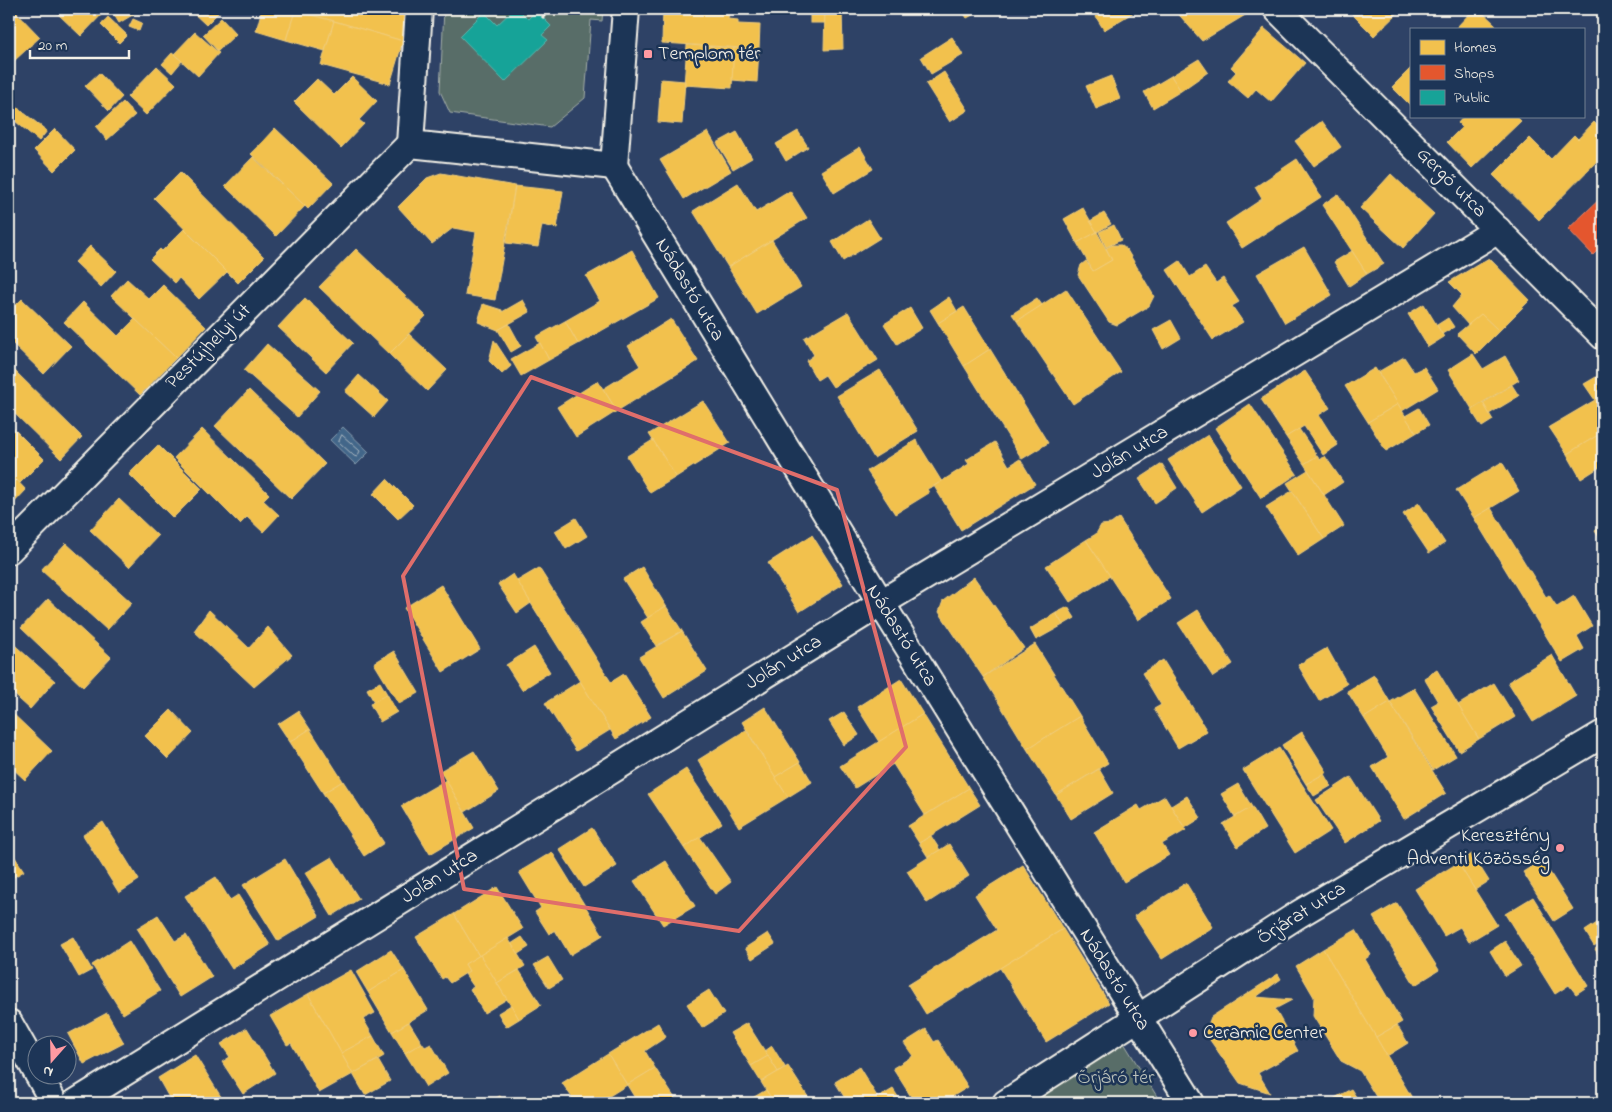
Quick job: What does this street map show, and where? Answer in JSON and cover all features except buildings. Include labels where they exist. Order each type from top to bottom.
[{"type":"street","points":[[419,9],[410,144],[614,166],[626,9]]},
{"type":"street","name":"Gergő utca","points":[[1277,9],[1603,336]]},
{"type":"street","name":"Pestújhelyi út","points":[[9,550],[410,144]]},
{"type":"street","name":"Nádastó utca","points":[[614,166],[881,603],[1137,1018],[1192,1103]]},
{"type":"street","name":"Jolán utca","points":[[75,1103],[881,603],[1498,230]]},
{"type":"street","name":"Őrjárat utca","points":[[1006,1103],[1299,914],[1603,734]]},
{"type":"street","points":[[9,1023],[28,1056]]},
{"type":"street","points":[[44,1084],[54,1103]]},
{"type":"path","points":[[542,18],[550,9]]},
{"type":"highlighted area","points":[[531,377],[837,490],[906,747],[739,931],[464,889],[403,576]]},
{"type":"green space","points":[[444,9],[603,9],[602,21],[591,20],[585,98],[550,127],[450,113],[440,91]]},
{"type":"green space","name":"Őrjáró tér","points":[[1124,1043],[1161,1103],[1029,1103]]},
{"type":"water","points":[[343,427],[369,452],[356,465],[330,440]]},
{"type":"place","name":"Templom tér","points":[[648,54]]},
{"type":"place","name":"Keresztény Adventi Közösség","points":[[1560,848]]},
{"type":"place","name":"Ceramic Center","points":[[1193,1033]]}]
